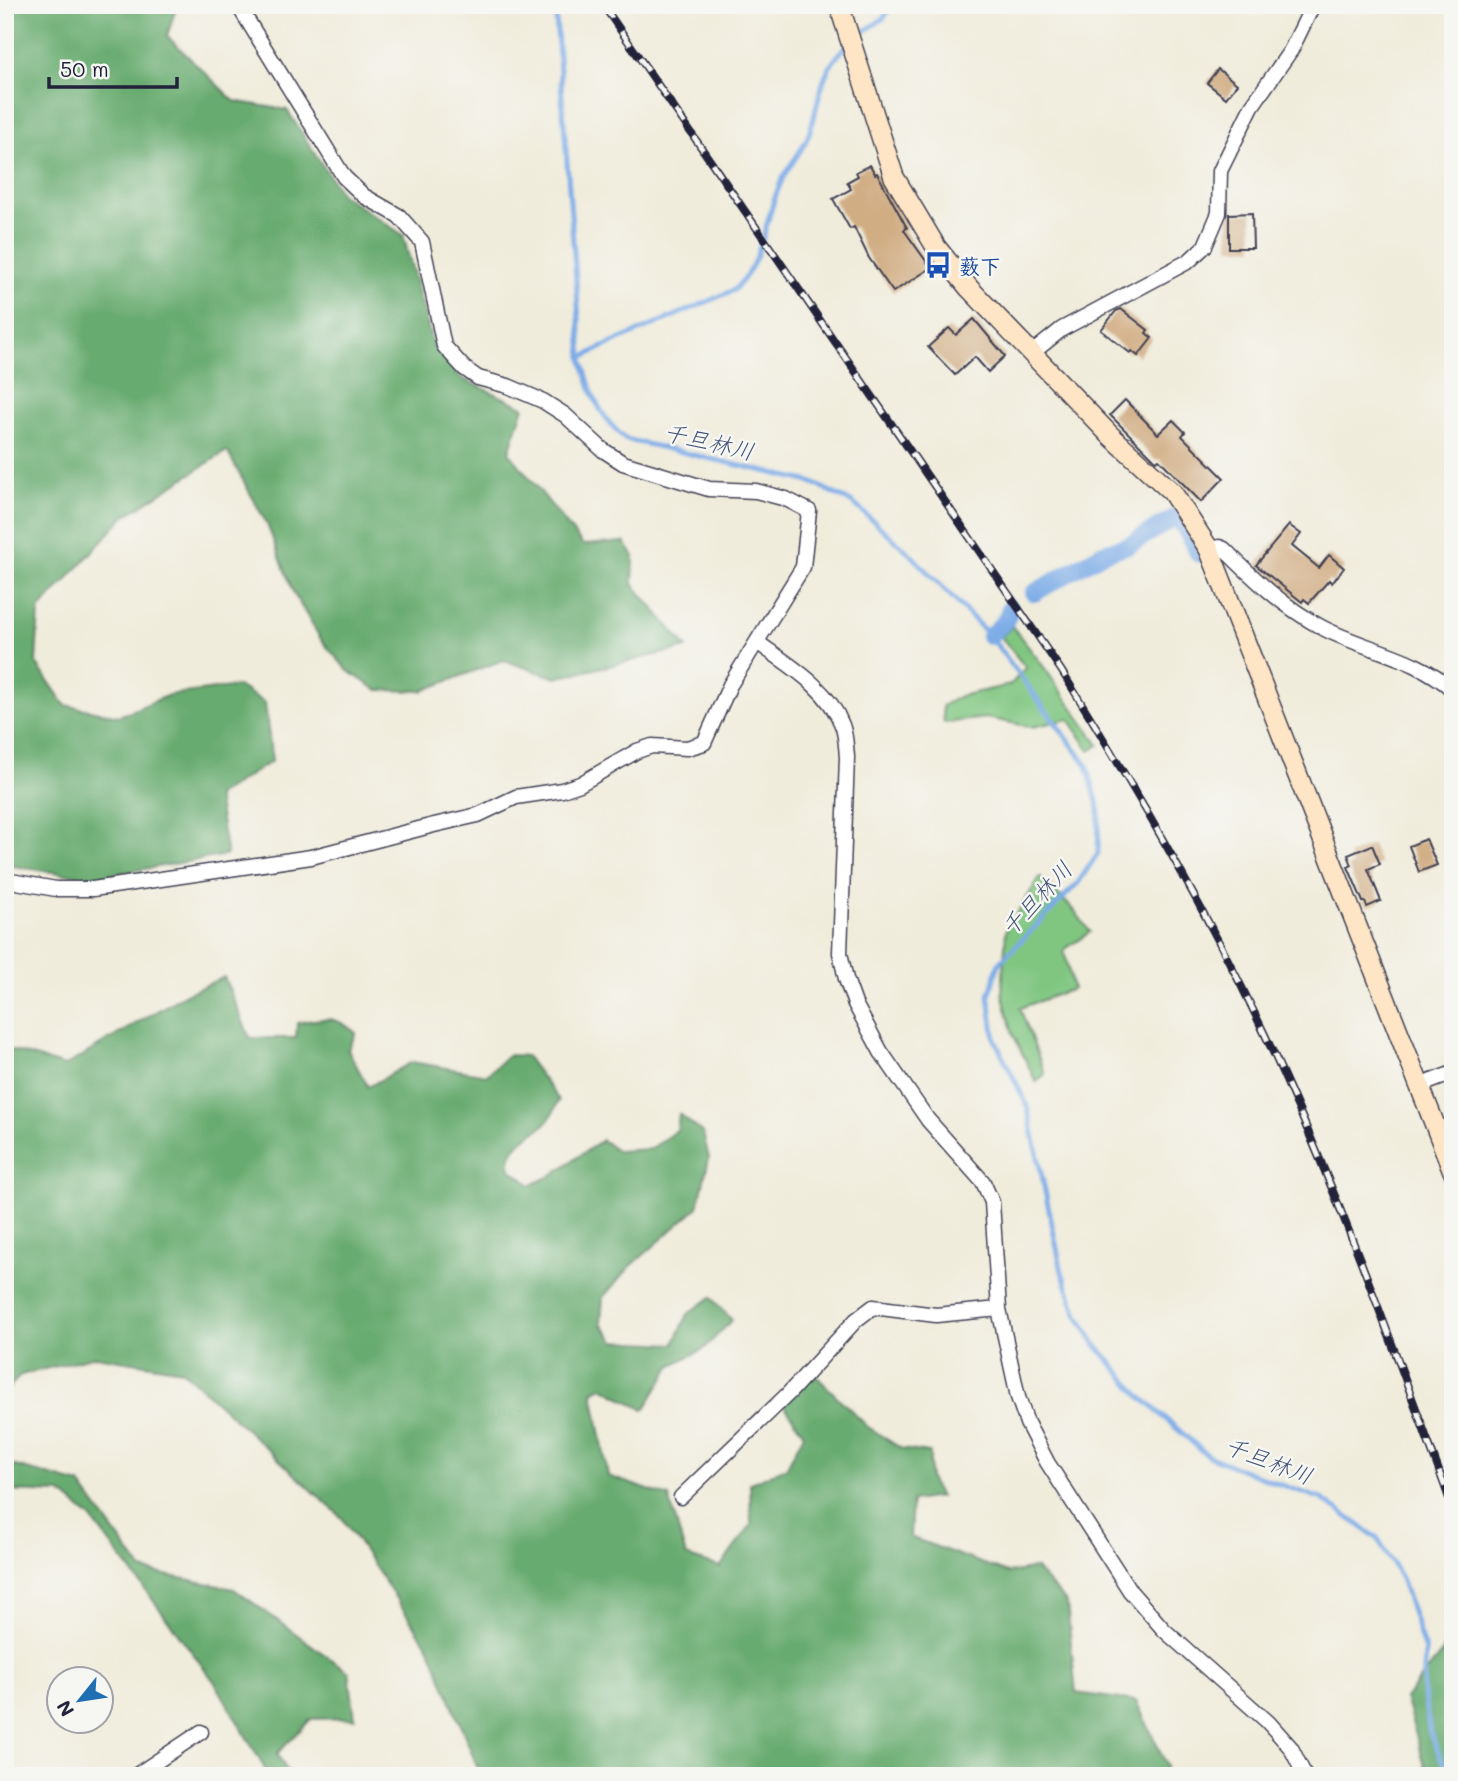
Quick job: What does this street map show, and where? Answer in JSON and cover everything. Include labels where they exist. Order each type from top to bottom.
[{"type":"street","points":[[5,880],[56,889],[93,889],[312,857],[478,816],[516,797],[562,790],[580,784],[637,751],[652,746],[687,748],[704,743],[730,685],[803,567],[809,511],[776,496],[756,491],[709,489],[622,464],[565,415],[544,401],[508,386],[478,378],[464,368],[444,346],[422,242],[398,216],[364,195],[344,177],[238,5]]},
{"type":"street","points":[[839,5],[891,169],[907,201],[936,247],[969,288],[1110,435],[1172,492],[1209,549],[1453,1171]]},
{"type":"street","points":[[1032,353],[1062,329],[1189,261],[1205,246],[1219,213],[1220,172],[1252,106],[1292,50],[1313,5]]},
{"type":"street","points":[[1209,549],[1224,549],[1278,600],[1323,628],[1403,658],[1453,690]]},
{"type":"street","points":[[757,642],[817,686],[833,706],[843,727],[847,757],[840,953],[846,979],[855,1004],[881,1052],[928,1120],[983,1182],[992,1202],[999,1309],[1018,1397],[1027,1423],[1047,1462],[1130,1591],[1164,1630],[1268,1722],[1291,1748],[1305,1776]]},
{"type":"street","points":[[1419,1086],[1453,1073]]},
{"type":"street","points":[[681,1497],[788,1394],[856,1320],[873,1307],[936,1315],[999,1309]]},
{"type":"street","points":[[135,1776],[201,1732]]},
{"type":"green space","points":[[5,5],[177,5],[167,36],[234,101],[287,110],[341,194],[403,235],[433,345],[461,378],[524,407],[509,452],[583,545],[624,542],[634,556],[633,584],[687,648],[556,678],[503,660],[422,691],[377,690],[348,671],[322,641],[294,594],[267,524],[227,451],[125,516],[39,610],[36,663],[65,705],[119,716],[169,695],[238,686],[265,703],[272,761],[217,796],[227,855],[92,878],[5,865]]},
{"type":"green space","points":[[1012,626],[1099,745],[1090,751],[1069,719],[1032,727],[986,718],[944,723],[942,706],[960,696],[1010,685],[1026,668],[1001,637]]},
{"type":"green space","points":[[1040,877],[1074,910],[1090,932],[1064,950],[1073,989],[1020,1008],[1045,1074],[1036,1082],[1013,1034],[1002,993],[1006,930]]},
{"type":"green space","points":[[224,977],[250,1038],[296,1038],[297,1023],[322,1019],[335,1020],[356,1033],[348,1050],[368,1087],[412,1062],[487,1075],[508,1055],[526,1056],[559,1100],[547,1122],[521,1142],[512,1153],[510,1169],[531,1185],[549,1177],[602,1140],[618,1151],[650,1149],[677,1130],[679,1114],[703,1133],[709,1158],[698,1207],[630,1267],[603,1297],[601,1324],[615,1341],[674,1344],[688,1314],[711,1297],[732,1320],[704,1349],[672,1365],[644,1410],[602,1387],[593,1392],[608,1476],[669,1497],[686,1556],[720,1567],[751,1525],[750,1483],[786,1468],[804,1434],[784,1405],[814,1374],[868,1427],[902,1449],[930,1453],[930,1479],[940,1497],[912,1501],[910,1537],[1008,1573],[1035,1568],[1067,1603],[1076,1693],[1136,1701],[1167,1766],[1161,1776],[481,1776],[430,1649],[342,1518],[182,1370],[95,1356],[21,1375],[5,1392],[5,1048],[65,1066],[184,995]]},
{"type":"green space","points":[[5,1463],[80,1484],[142,1570],[234,1589],[349,1672],[355,1718],[311,1719],[277,1754],[290,1776],[269,1776],[216,1684],[91,1518],[61,1493],[9,1491],[5,1495]]},
{"type":"green space","points":[[1453,1632],[1453,1776],[1428,1776],[1405,1698],[1444,1650],[1448,1633]]},
{"type":"building","points":[[1218,69],[1237,84],[1226,98],[1207,83]]},
{"type":"building","points":[[870,165],[907,228],[904,230],[931,268],[893,292],[869,258],[854,227],[850,229],[833,199],[851,189],[847,182],[858,176],[856,172]]},
{"type":"building","points":[[1252,213],[1253,248],[1229,248],[1229,214]]},
{"type":"building","points":[[1121,309],[1148,330],[1146,333],[1152,338],[1138,356],[1132,351],[1130,353],[1101,330],[1116,311]]},
{"type":"building","points":[[974,319],[1005,356],[988,372],[975,357],[955,375],[928,347],[949,328],[956,335]]},
{"type":"building","points":[[1125,400],[1158,434],[1173,420],[1185,432],[1182,436],[1224,478],[1201,502],[1110,415]]},
{"type":"building","points":[[1289,525],[1301,534],[1292,546],[1319,568],[1329,555],[1344,568],[1332,583],[1329,580],[1309,603],[1304,599],[1302,602],[1256,565]]},
{"type":"building","points":[[1426,839],[1437,865],[1419,872],[1409,846]]},
{"type":"building","points":[[1372,845],[1380,864],[1368,869],[1381,901],[1367,907],[1348,867],[1352,865],[1348,855]]},
{"type":"waterway","name":"千旦林川","points":[[555,5],[582,358],[596,402],[625,439],[811,482],[853,503],[907,551],[990,636],[1087,765],[1099,809],[1098,853],[1078,883],[999,963],[989,996],[995,1040],[1027,1105],[1062,1272],[1076,1312],[1095,1344],[1141,1397],[1208,1456],[1322,1499],[1377,1538],[1401,1578],[1425,1651],[1423,1690],[1430,1733],[1449,1776]]},
{"type":"waterway","points":[[855,38],[884,18],[891,5]]},
{"type":"waterway","points":[[582,358],[734,290],[745,278],[759,251],[783,178],[808,137],[826,74],[848,45]]},
{"type":"waterway","points":[[1034,593],[1103,553],[1129,545],[1174,518],[1180,519],[1199,554]]},
{"type":"waterway","points":[[990,636],[1006,620],[1010,609]]},
{"type":"railway","points":[[603,5],[1061,670],[1179,868],[1259,1021],[1306,1127],[1372,1290],[1453,1509]]},
{"type":"place","name":"薮下","points":[[938,265]]}]
